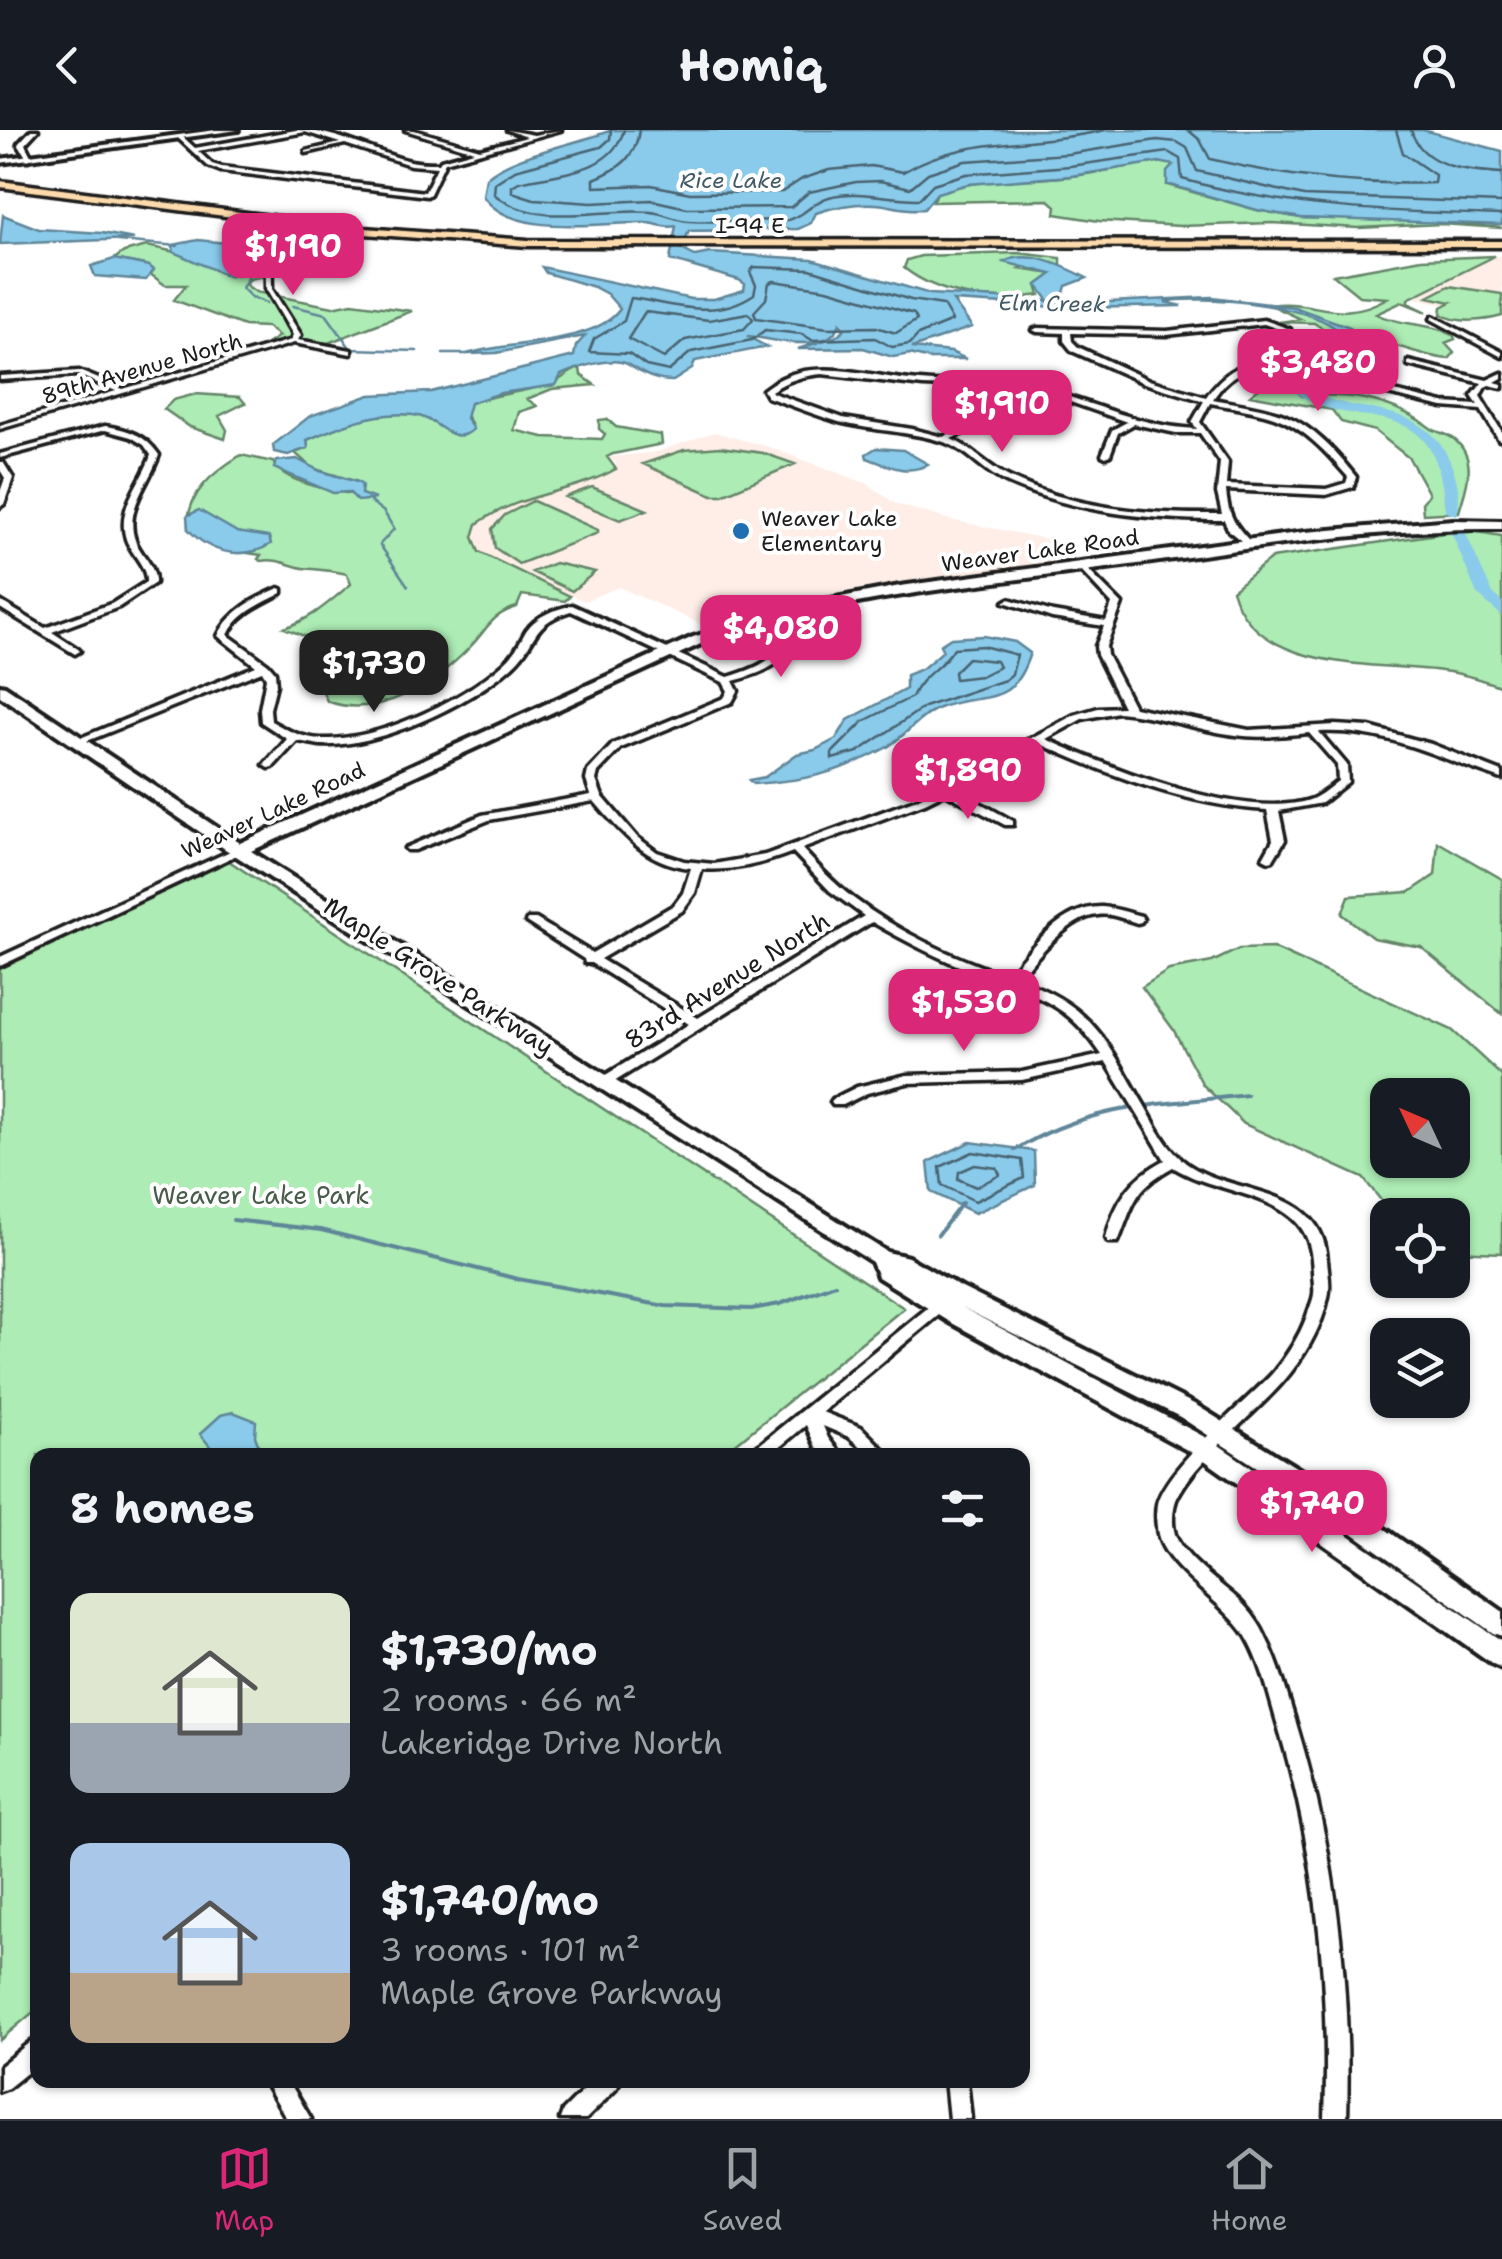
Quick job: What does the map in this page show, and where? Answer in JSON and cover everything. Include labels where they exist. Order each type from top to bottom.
[{"type":"highway","points":[[0,182],[115,192],[385,226],[660,242]]},
{"type":"highway","points":[[0,182],[409,235],[660,242],[1502,242]]},
{"type":"highway","name":"I-94 E","points":[[693,242],[806,245]]},
{"type":"highway","points":[[806,245],[1502,242]]},
{"type":"highway","points":[[1387,253],[1502,242]]},
{"type":"highway","points":[[806,245],[1054,253]]},
{"type":"main road","points":[[0,160],[234,130]]},
{"type":"main road","name":"Weaver Lake Road","points":[[239,850],[668,654],[743,624],[814,606],[1255,544],[1396,526],[1502,524]]},
{"type":"main road","name":"Maple Grove Parkway","points":[[0,690],[239,850],[881,1258],[886,1271],[1216,1441],[1502,1625]]},
{"type":"main road","name":"Maple Grove Parkway","points":[[1216,1441],[1502,1656]]},
{"type":"street","points":[[32,156],[21,144],[35,130]]},
{"type":"street","points":[[32,156],[29,145],[43,130]]},
{"type":"street","points":[[194,150],[306,130],[410,163],[440,165],[558,130]]},
{"type":"street","points":[[408,130],[481,151]]},
{"type":"street","points":[[510,130],[536,137]]},
{"type":"street","points":[[181,138],[210,165],[228,170],[427,194],[440,165]]},
{"type":"street","points":[[308,152],[350,142]]},
{"type":"street","points":[[268,237],[268,289],[296,335],[294,341],[348,352]]},
{"type":"street","points":[[1433,318],[1502,355]]},
{"type":"street","points":[[1037,330],[1167,333],[1245,323],[1276,324],[1288,330],[1286,338],[1269,354],[1228,377],[1198,417],[1200,432],[1224,462],[1222,487],[1232,529],[1255,544]]},
{"type":"street","points":[[1066,331],[1071,346],[1080,352],[1184,394],[1264,409],[1297,422],[1352,477],[1350,485],[1326,492],[1222,487]]},
{"type":"street","name":"89th Avenue North","points":[[0,427],[294,341]]},
{"type":"street","points":[[1486,346],[1502,344]]},
{"type":"street","points":[[1411,363],[1502,386]]},
{"type":"street","points":[[0,378],[75,372],[125,392]]},
{"type":"street","points":[[1200,432],[1130,424],[1050,394],[1002,385],[922,384],[828,373],[796,377],[768,388],[770,395],[828,416],[944,439],[968,450],[1003,478],[1067,499],[1230,520]]},
{"type":"street","points":[[1502,375],[1477,391],[1482,408],[1497,422],[1502,438]]},
{"type":"street","points":[[1378,388],[1444,405],[1482,408]]},
{"type":"street","points":[[944,439],[974,426],[998,422]]},
{"type":"street","points":[[1106,454],[1115,432],[1130,424]]},
{"type":"street","points":[[0,504],[9,478],[0,460],[105,428],[116,428],[142,441],[155,455],[134,498],[127,533],[132,551],[151,572],[150,582],[116,605],[44,632]]},
{"type":"street","points":[[1082,567],[1117,604],[1108,624],[1102,656],[1128,708]]},
{"type":"street","points":[[279,591],[234,619],[224,630],[226,641],[265,666],[272,678],[266,722],[295,736],[358,738],[413,724],[506,668],[520,652],[533,626],[572,608],[728,680],[733,691],[728,700],[606,754],[591,780],[597,797],[642,847],[666,860],[697,866],[749,863],[795,848],[946,789],[1088,713],[1128,708],[1246,733],[1352,728],[1393,736],[1502,776]]},
{"type":"street","points":[[1009,602],[1108,624]]},
{"type":"street","points":[[0,604],[75,650]]},
{"type":"street","points":[[728,680],[774,662],[794,636]]},
{"type":"street","points":[[78,741],[265,666]]},
{"type":"street","points":[[1038,739],[1167,790],[1230,804],[1272,806],[1313,802],[1336,791],[1343,782],[1342,765],[1311,729]]},
{"type":"street","points":[[268,765],[295,736]]},
{"type":"street","points":[[946,789],[1009,823]]},
{"type":"street","points":[[411,848],[486,818],[597,797]]},
{"type":"street","points":[[1270,858],[1279,840],[1272,806]]},
{"type":"street","points":[[795,848],[836,891],[872,916],[969,966],[1068,1008],[1082,1020],[1174,1161],[1207,1180],[1255,1193],[1291,1210],[1314,1234],[1320,1249],[1322,1298],[1304,1346],[1168,1495],[1163,1526],[1173,1549],[1235,1605],[1253,1630],[1291,1734],[1326,1903],[1335,1998],[1336,2119]]},
{"type":"street","name":"Weaver Lake Road","points":[[0,962],[239,850]]},
{"type":"street","points":[[589,960],[678,908],[689,894],[697,866]]},
{"type":"street","points":[[1011,981],[1038,948],[1088,913],[1106,912],[1137,919]]},
{"type":"street","name":"83rd Avenue North","points":[[604,1082],[872,916]]},
{"type":"street","points":[[532,922],[698,1024]]},
{"type":"street","points":[[838,1102],[866,1088],[902,1078],[1018,1077],[1107,1058]]},
{"type":"street","points":[[1114,1238],[1130,1190],[1140,1179],[1174,1161]]},
{"type":"street","points":[[767,1448],[948,1300]]},
{"type":"street","points":[[808,1414],[827,1448]]},
{"type":"street","points":[[808,1414],[855,1432],[872,1448]]},
{"type":"street","points":[[0,2080],[30,2056]]},
{"type":"street","points":[[280,2088],[300,2119]]},
{"type":"street","points":[[571,2119],[601,2088]]},
{"type":"street","points":[[957,2088],[960,2119]]},
{"type":"shaded area","points":[[1502,256],[1502,318],[1412,297]]},
{"type":"shaded area","name":"Weaver Lake Elementary","points":[[714,432],[766,446],[868,484],[896,504],[950,520],[1047,539],[1069,561],[846,591],[705,626],[619,587],[584,601],[479,552],[473,538],[477,524],[493,512],[617,465],[610,457],[657,452]]},
{"type":"green space","points":[[1166,162],[1174,165],[1167,185],[1257,210],[1301,218],[1412,220],[1502,228],[1441,224],[1358,228],[1272,223],[1180,226],[1055,214],[1056,206],[1049,200],[933,202],[937,193],[970,184],[1071,176]]},
{"type":"green space","points":[[147,246],[180,253],[228,276],[262,271],[261,277],[250,279],[246,285],[256,292],[333,307],[352,303],[412,311],[328,343],[309,341],[296,346],[287,341],[258,350],[279,336],[267,327],[244,326],[174,300],[186,285],[165,285],[150,274],[153,270],[149,266],[114,259]]},
{"type":"green space","points":[[1018,253],[1061,258],[1061,266],[1035,259],[1019,269],[1053,274],[1037,285],[1040,295],[969,295],[934,286],[904,268],[907,260],[921,256]]},
{"type":"green space","points":[[1495,256],[1408,299],[1408,303],[1427,312],[1402,302],[1376,314],[1453,335],[1455,339],[1445,343],[1454,353],[1449,359],[1378,344],[1315,378],[1313,393],[1385,404],[1454,439],[1462,447],[1468,465],[1459,512],[1423,514],[1422,503],[1429,494],[1409,458],[1375,431],[1341,422],[1332,410],[1250,395],[1294,360],[1316,355],[1323,343],[1322,328],[1314,323],[1279,322],[1301,319],[1271,305],[1354,310],[1387,298],[1359,296],[1333,275],[1422,259]]},
{"type":"green space","points":[[1449,286],[1502,294],[1502,316],[1471,321],[1441,314],[1442,307],[1451,302],[1428,297]]},
{"type":"green space","points":[[580,368],[581,375],[595,385],[552,389],[527,399],[537,406],[519,412],[514,430],[543,437],[602,439],[605,434],[599,429],[599,420],[607,419],[616,427],[661,435],[662,444],[613,454],[607,457],[616,469],[510,506],[477,524],[473,537],[479,552],[570,596],[565,601],[522,595],[517,607],[496,618],[441,673],[386,702],[346,706],[327,701],[319,683],[336,649],[284,628],[312,615],[351,584],[347,574],[261,561],[261,555],[215,548],[188,529],[192,505],[203,485],[241,455],[273,462],[289,477],[302,482],[369,497],[360,494],[358,482],[312,468],[295,453],[308,448],[307,440],[381,415],[416,415],[471,423],[465,414],[470,403],[552,383]]},
{"type":"green space","points":[[196,394],[240,397],[245,403],[219,416],[227,430],[225,439],[190,427],[164,409],[173,400]]},
{"type":"green space","points":[[720,447],[763,453],[795,464],[722,495],[712,495],[643,464],[684,450]]},
{"type":"green space","points":[[592,487],[647,510],[620,520],[565,497]]},
{"type":"green space","points":[[533,501],[598,533],[519,564],[495,548],[492,529],[505,515]]},
{"type":"green space","points":[[1465,530],[1502,536],[1502,687],[1450,672],[1353,664],[1292,650],[1266,637],[1245,617],[1232,590],[1272,558]]},
{"type":"green space","points":[[555,563],[595,572],[572,591],[532,572]]},
{"type":"green space","points":[[1438,842],[1502,879],[1502,1014],[1421,947],[1373,938],[1342,914],[1349,896],[1410,892],[1435,875]]},
{"type":"green space","name":"Weaver Lake Park","points":[[229,861],[904,1308],[731,1448],[30,1448],[30,2015],[0,2040],[0,969]]},
{"type":"green space","points":[[1273,948],[1452,1030],[1502,1076],[1502,1253],[1470,1252],[1470,1198],[1379,1198],[1363,1178],[1244,1124],[1203,1085],[1173,1029],[1142,987],[1169,970],[1212,962],[1239,949]]},
{"type":"water","name":"Rice Lake","points":[[612,130],[1423,130],[1502,151],[1502,225],[1301,218],[1257,210],[1167,184],[1167,172],[1173,165],[1159,162],[1071,176],[968,184],[937,193],[924,209],[875,204],[837,207],[816,213],[811,223],[798,229],[689,231],[681,249],[695,256],[710,253],[812,259],[930,294],[1049,301],[1037,285],[1052,274],[1004,262],[1035,258],[1087,278],[1066,286],[1063,297],[1068,304],[1212,297],[1294,307],[1350,327],[1355,341],[1302,383],[1299,387],[1306,395],[1302,396],[1290,385],[1326,360],[1323,355],[1343,338],[1333,327],[1290,310],[1204,300],[1165,302],[1182,306],[1074,308],[953,301],[972,327],[912,348],[951,352],[966,359],[930,359],[910,354],[893,357],[863,348],[798,349],[835,337],[844,330],[840,323],[834,333],[812,343],[747,336],[767,347],[695,361],[692,369],[673,381],[653,378],[620,362],[584,366],[561,375],[556,385],[501,393],[470,403],[466,418],[473,429],[459,436],[422,417],[385,415],[320,434],[307,440],[308,448],[288,455],[274,452],[273,445],[310,416],[370,395],[431,392],[574,356],[576,346],[585,336],[496,353],[467,354],[571,336],[608,321],[620,309],[607,294],[594,287],[546,273],[542,267],[691,299],[714,299],[744,290],[745,284],[739,280],[670,260],[676,226],[536,223],[497,209],[483,196],[486,178],[497,170],[527,156]]},
{"type":"water","points":[[3,215],[39,229],[134,239],[0,244]]},
{"type":"water","points":[[198,240],[236,244],[260,268],[228,276],[173,252],[173,245]]},
{"type":"water","points":[[114,259],[154,270],[146,280],[95,276],[91,266]]},
{"type":"water","points":[[876,448],[903,450],[928,464],[913,469],[891,467],[867,458],[866,454]]},
{"type":"water","points":[[297,459],[357,482],[362,485],[361,494],[375,499],[358,501],[349,492],[333,493],[274,468],[277,461]]},
{"type":"water","points":[[199,510],[237,532],[269,537],[271,544],[238,553],[216,549],[188,529],[187,516]]},
{"type":"water","points":[[984,636],[1015,642],[1030,653],[1023,671],[1005,691],[939,708],[884,749],[836,770],[772,782],[753,784],[749,780],[765,777],[797,754],[836,739],[848,720],[906,689],[906,675],[922,669],[943,651],[940,645],[951,638]]},
{"type":"water","points":[[970,1142],[1034,1151],[1035,1185],[975,1213],[931,1192],[928,1162]]},
{"type":"water","points":[[233,1412],[256,1421],[259,1448],[211,1448],[200,1434],[221,1415]]},
{"type":"waterway","points":[[118,241],[178,246]]},
{"type":"waterway","points":[[246,272],[249,275],[242,288],[251,297],[267,303]]},
{"type":"waterway","points":[[293,306],[326,314],[351,349],[417,351]]},
{"type":"waterway","points":[[443,354],[468,354]]},
{"type":"waterway","name":"Elm Creek","points":[[1306,375],[1296,382],[1296,387],[1310,397],[1391,415],[1424,435],[1447,470],[1452,512]]},
{"type":"waterway","points":[[367,499],[384,512],[394,529],[381,543]]},
{"type":"waterway","name":"Elm Creek","points":[[1458,532],[1485,594],[1502,611]]},
{"type":"waterway","points":[[380,545],[408,586]]},
{"type":"waterway","points":[[1015,1150],[1071,1123],[1099,1115],[1156,1104],[1247,1095]]},
{"type":"waterway","points":[[938,1235],[962,1203]]},
{"type":"waterway","points":[[233,1220],[321,1230],[518,1279],[665,1306],[751,1309],[780,1304],[835,1284]]},
{"type":"place","name":"Weaver Lake Elementary","points":[[741,531]]}]
